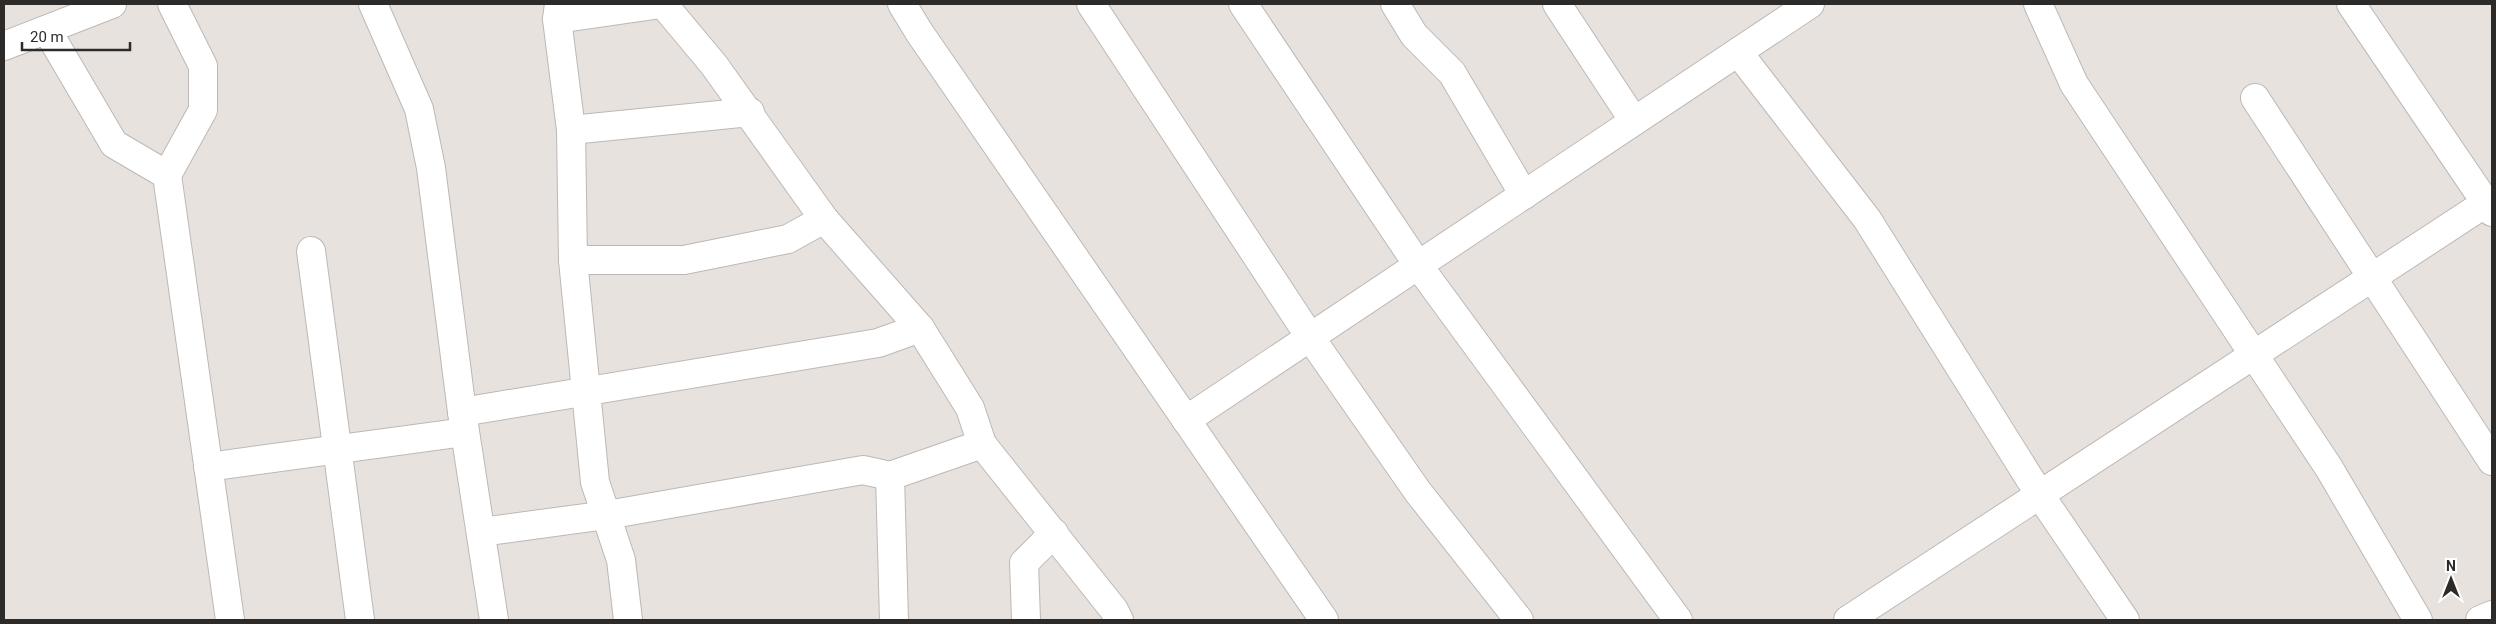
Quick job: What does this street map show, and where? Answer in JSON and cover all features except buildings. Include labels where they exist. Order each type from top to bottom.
[{"type":"street","points":[[4,46],[112,4]]},
{"type":"street","points":[[172,4],[203,66],[203,110],[167,175],[230,620]]},
{"type":"street","points":[[373,4],[419,109],[431,168],[464,422],[494,620]]},
{"type":"street","points":[[628,620],[621,560],[594,482],[573,260],[571,130],[558,11],[662,4],[714,64],[824,218],[920,328],[970,408],[982,444],[1114,610],[1119,620]]},
{"type":"street","points":[[902,4],[1324,620]]},
{"type":"street","points":[[1091,4],[1310,337],[1418,492],[1519,620]]},
{"type":"street","points":[[1243,4],[1418,265],[1678,620]]},
{"type":"street","points":[[1395,4],[1414,35],[1452,73],[1524,195]]},
{"type":"street","points":[[1557,4],[1634,121]]},
{"type":"street","points":[[1186,420],[1810,4]]},
{"type":"street","points":[[2038,4],[2074,84],[2329,468],[2418,620]]},
{"type":"street","points":[[1848,620],[2373,277],[2490,204],[2351,4]]},
{"type":"street","points":[[46,30],[114,144],[167,175]]},
{"type":"street","points":[[1738,52],[1867,218],[2040,495],[2125,620]]},
{"type":"street","points":[[2255,98],[2492,461]]},
{"type":"street","points":[[571,130],[750,112]]},
{"type":"street","points":[[573,260],[684,260],[788,239],[824,218]]},
{"type":"street","points":[[311,251],[360,620]]},
{"type":"street","points":[[208,467],[336,450],[586,393],[878,343],[920,328]]},
{"type":"street","points":[[481,532],[607,515],[863,470],[890,476],[982,444]]},
{"type":"street","points":[[890,476],[894,620]]},
{"type":"street","points":[[1026,620],[1024,563],[1054,533]]},
{"type":"street","points":[[2480,620],[2492,615]]}]
